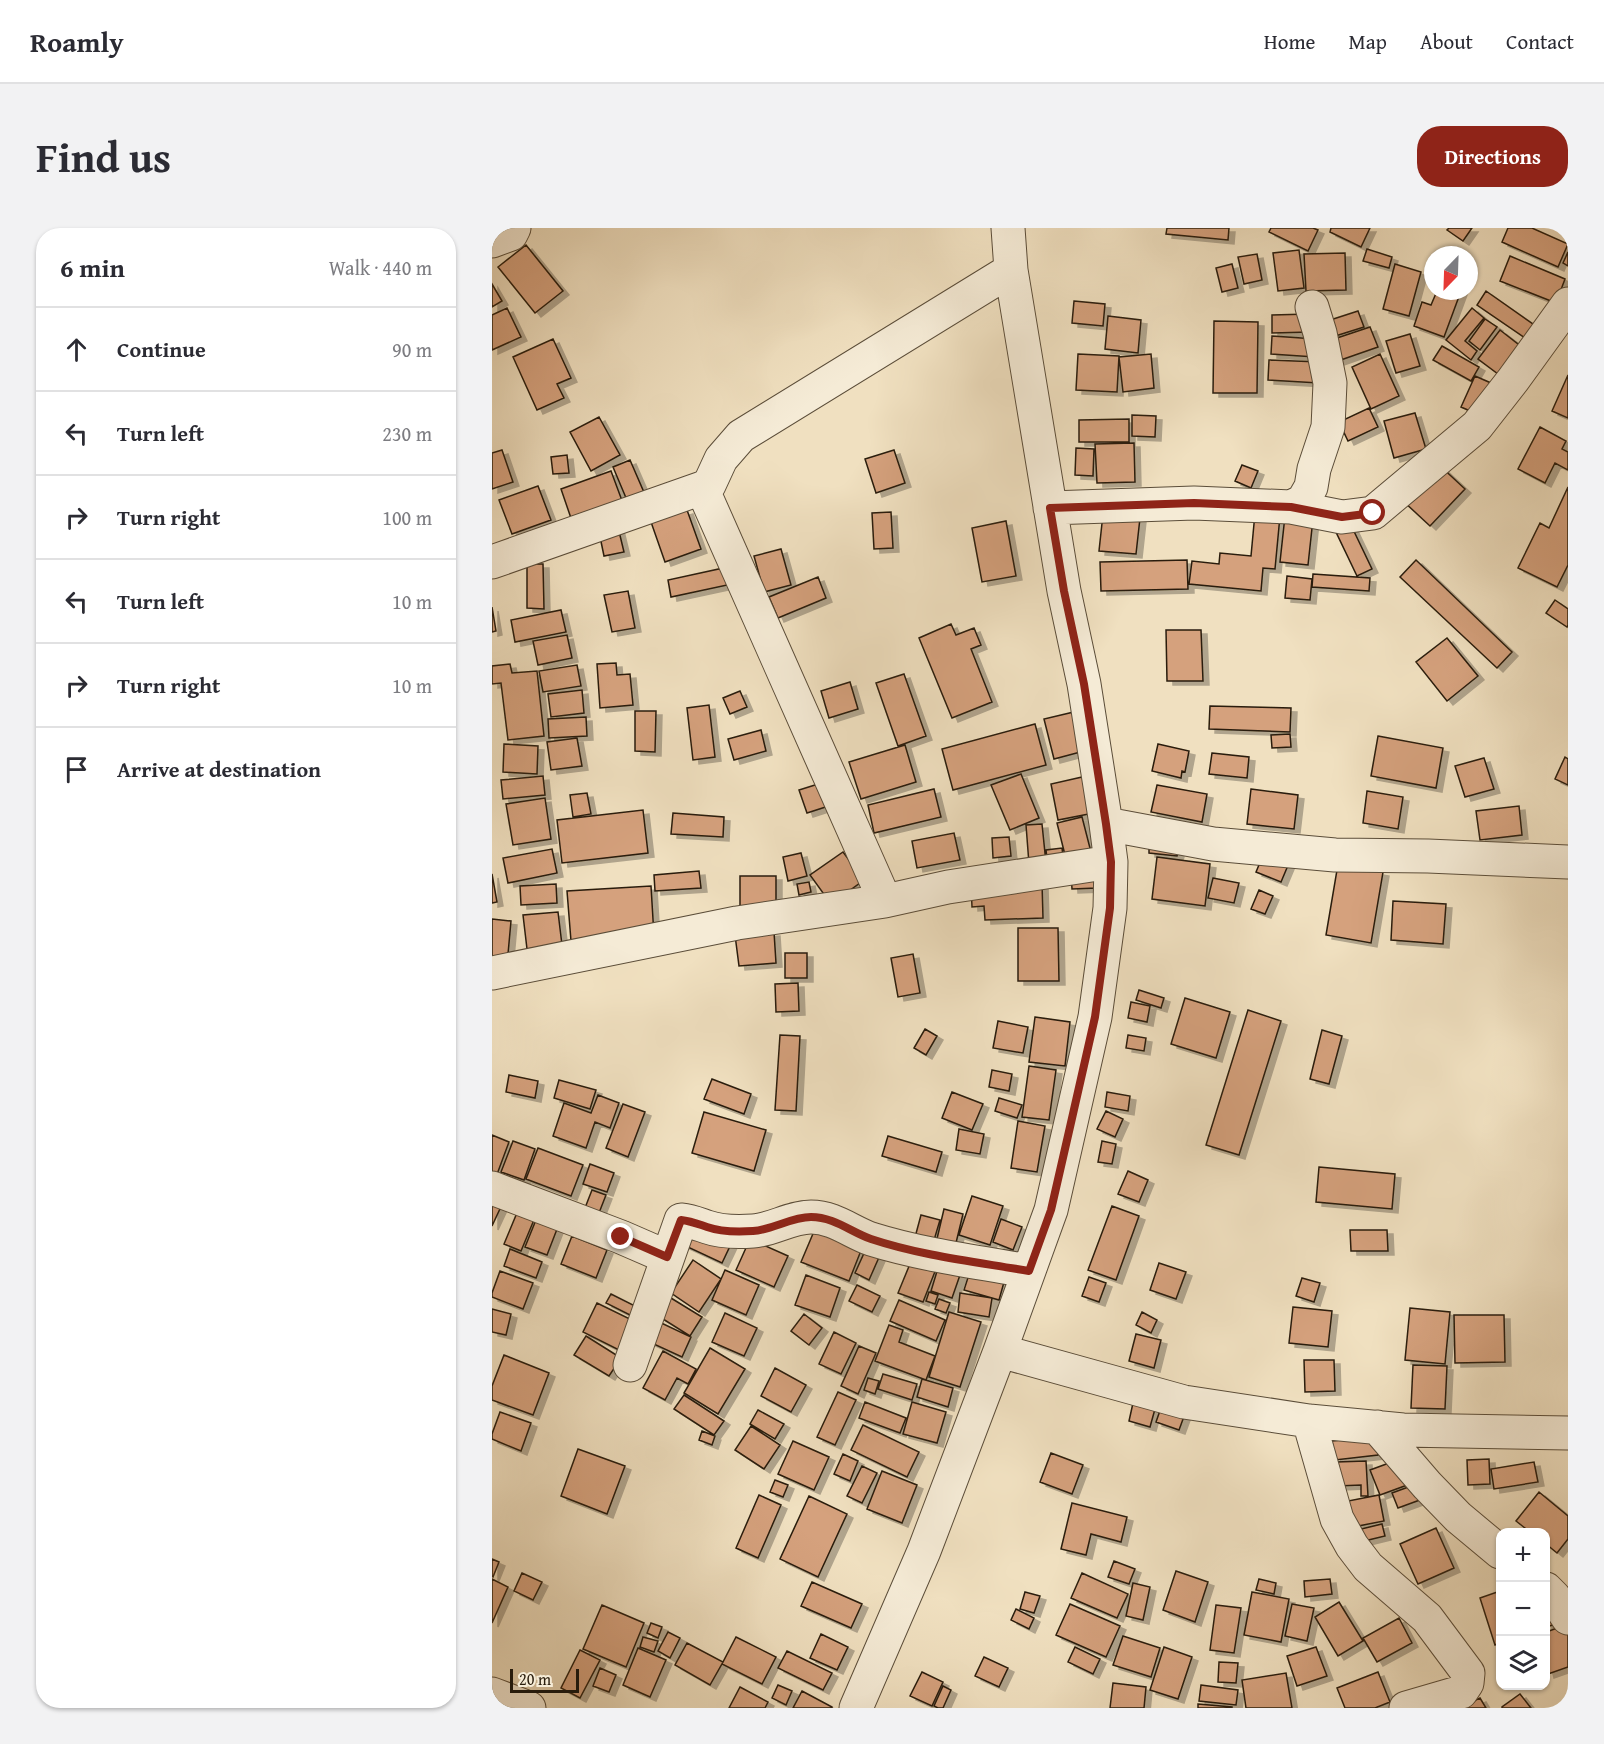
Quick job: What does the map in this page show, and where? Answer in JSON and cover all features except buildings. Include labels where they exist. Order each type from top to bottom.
[{"type":"street","points":[[492,241],[511,234],[514,228]]},
{"type":"street","points":[[856,1708],[924,1551],[1051,1210],[1095,1017],[1110,908],[1111,862],[1106,824],[1084,684],[1064,591],[1050,508],[1011,270],[1008,228]]},
{"type":"street","points":[[492,562],[702,488],[709,484],[722,459],[741,436],[1011,270]]},
{"type":"street","points":[[1050,508],[1194,503],[1291,507],[1342,517],[1373,513],[1477,426],[1568,304]]},
{"type":"street","points":[[1291,507],[1303,501],[1311,487],[1314,469],[1328,427],[1330,383],[1312,306]]},
{"type":"street","points":[[702,488],[885,901]]},
{"type":"street","points":[[1106,824],[1213,844],[1324,854],[1568,862]]},
{"type":"street","points":[[492,973],[737,923],[885,901],[948,887],[1111,862]]},
{"type":"street","points":[[492,1188],[667,1257]]},
{"type":"street","points":[[630,1365],[681,1220],[728,1231],[755,1231],[811,1217],[836,1222],[870,1239],[1029,1271]]},
{"type":"street","points":[[1000,1351],[1185,1402],[1309,1421],[1404,1430],[1568,1433]]},
{"type":"street","points":[[1309,1421],[1337,1520],[1352,1546],[1368,1567],[1427,1618],[1468,1673],[1467,1683],[1461,1692],[1406,1708]]},
{"type":"street","points":[[1377,1427],[1458,1517],[1496,1549]]},
{"type":"street","points":[[1550,1593],[1568,1618]]},
{"type":"street","points":[[492,1694],[529,1708]]},
{"type":"route","points":[[621,1237],[667,1257],[681,1220],[728,1231],[755,1231],[811,1217],[836,1222],[870,1239],[1029,1271],[1051,1210],[1095,1017],[1110,908],[1111,862],[1106,824],[1084,684],[1064,591],[1050,508],[1194,503],[1291,507],[1342,517],[1373,513]]}]
